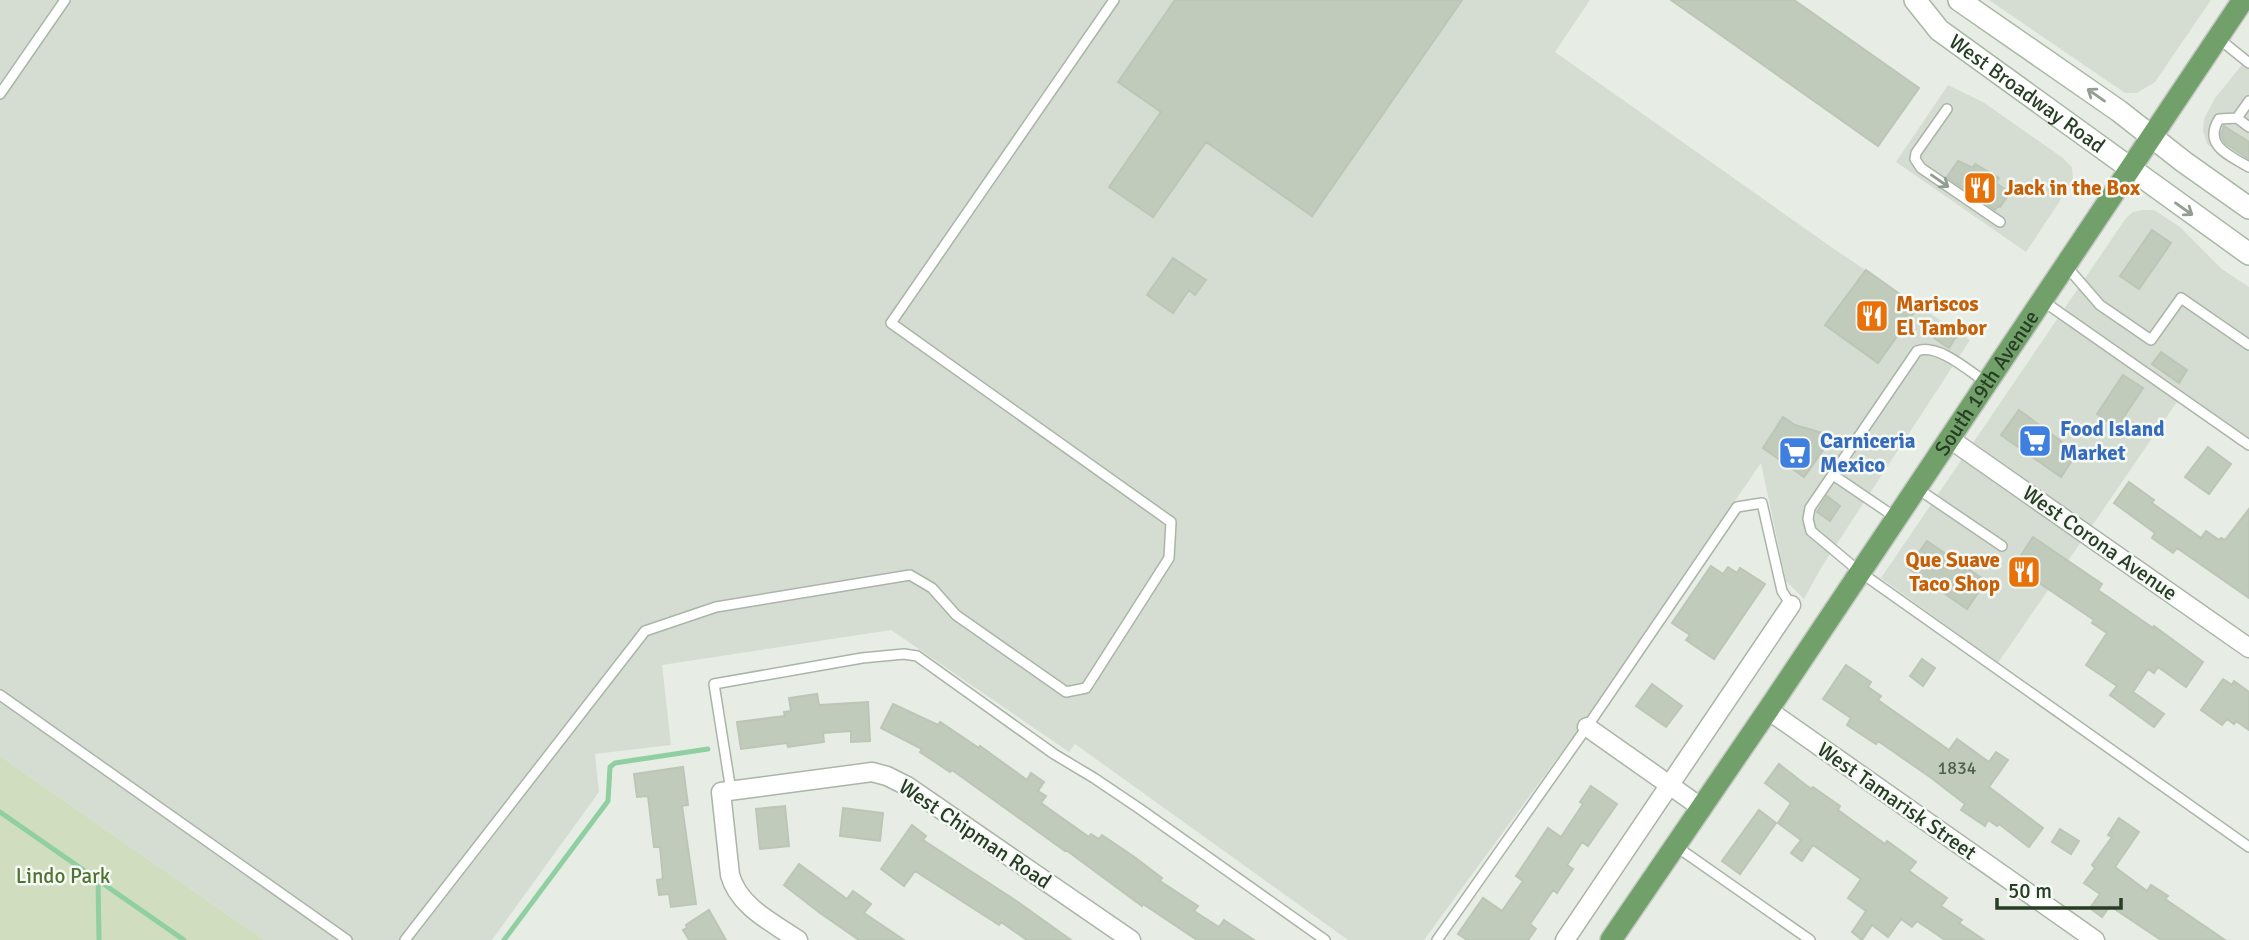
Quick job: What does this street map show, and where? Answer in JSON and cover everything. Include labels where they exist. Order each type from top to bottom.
[{"type":"main road","name":"West Broadway Road","points":[[1915,0],[1939,30],[2249,254]]},
{"type":"main road","name":"West Broadway Road","points":[[1959,0],[2108,103],[2249,208]]},
{"type":"main road","name":"South 19th Avenue","points":[[1611,940],[2243,0]]},
{"type":"street","name":"West Corona Avenue","points":[[1950,439],[2249,648]]},
{"type":"street","points":[[1565,940],[1791,605]]},
{"type":"street","name":"West Tamarisk Street","points":[[1768,710],[2095,940]]},
{"type":"street","points":[[1587,727],[1702,808]]},
{"type":"street","name":"West Chipman Road","points":[[726,791],[872,772],[887,776],[907,786],[1131,940]]},
{"type":"street","points":[[726,791],[733,888],[744,902],[798,940]]},
{"type":"lane","points":[[0,94],[65,0]]},
{"type":"lane","points":[[405,940],[645,631],[716,607],[910,575],[932,588],[956,615],[1066,692],[1086,688],[1169,558],[1171,522],[891,323],[1114,0]]},
{"type":"lane","points":[[2217,38],[2249,63]]},
{"type":"lane","points":[[2237,118],[2249,101]]},
{"type":"lane","points":[[1947,109],[1916,153],[1915,159],[1921,168],[2000,222]]},
{"type":"lane","points":[[2249,127],[2237,118],[2219,119],[2213,128],[2215,145],[2249,167]]},
{"type":"lane","points":[[2066,266],[2100,305],[2151,340],[2181,298],[2248,343]]},
{"type":"lane","points":[[2043,301],[2249,445]]},
{"type":"lane","points":[[1987,383],[1936,349],[1925,348],[1917,351],[1810,508],[1808,519],[1811,531],[1860,572],[2249,847]]},
{"type":"lane","points":[[1833,475],[1897,518]]},
{"type":"lane","points":[[1916,488],[2002,547]]},
{"type":"lane","points":[[1437,940],[1737,507],[1762,503],[1782,591],[1791,605]]},
{"type":"lane","points":[[726,791],[714,684],[862,658],[904,654],[917,656],[1054,754],[1140,809],[1325,940]]},
{"type":"lane","points":[[0,695],[347,940]]},
{"type":"lane","points":[[1675,846],[1810,940]]},
{"type":"shaded area","points":[[0,0],[1590,0],[1555,52],[1834,249],[1970,340],[1821,568],[1804,599],[1786,581],[1761,463],[1575,734],[1424,940],[1348,940],[1075,744],[1069,752],[891,630],[662,665],[671,745],[595,754],[599,792],[492,940],[264,940],[0,756]]},
{"type":"shaded area","points":[[1989,0],[2211,0],[2155,82],[2137,93],[2125,93]]},
{"type":"shaded area","points":[[2249,56],[2249,173],[2207,144],[2203,131],[2204,119],[2215,98]]},
{"type":"shaded area","points":[[1948,85],[1983,102],[2072,167],[2073,181],[2026,252],[1896,162]]},
{"type":"shaded area","points":[[2154,210],[2180,227],[2222,269],[2249,287],[2249,438],[2183,393],[1998,663],[1881,578],[2126,218],[2133,212]]},
{"type":"green space","name":"Lindo Park","points":[[0,756],[264,940],[0,940]]},
{"type":"building","points":[[1175,0],[1462,0],[1312,216],[1206,142],[1153,217],[1109,187],[1161,112],[1118,82]]},
{"type":"building","points":[[1671,0],[1794,0],[1919,88],[1878,146]]},
{"type":"building","points":[[2224,126],[2249,142],[2249,159],[2225,143],[2221,135]]},
{"type":"building","name":"Jack in the Box","points":[[1958,161],[1973,168],[1975,164],[1999,178],[1996,183],[2010,193],[2000,207],[1995,210],[1947,177]]},
{"type":"building","points":[[2152,230],[2171,243],[2139,289],[2120,276]]},
{"type":"building","points":[[1173,258],[1206,280],[1195,295],[1189,290],[1173,313],[1147,295]]},
{"type":"building","name":"Mariscos El Tambor","points":[[1866,270],[1918,307],[1878,363],[1825,325]]},
{"type":"building","points":[[1941,327],[1956,337],[1949,348],[1934,338]]},
{"type":"building","points":[[2161,352],[2187,370],[2179,383],[2152,364]]},
{"type":"building","points":[[2123,375],[2143,388],[2117,427],[2097,414]]},
{"type":"building","name":"Food Island Market","points":[[2019,410],[2069,447],[2063,456],[2071,462],[2061,477],[2001,435]]},
{"type":"building","name":"Carniceria Mexico","points":[[1783,417],[1795,425],[1833,436],[1804,477],[1763,448]]},
{"type":"building","points":[[2208,447],[2231,464],[2209,494],[2185,477]]},
{"type":"building","points":[[2129,482],[2154,500],[2152,503],[2201,538],[2206,531],[2219,540],[2225,540],[2249,509],[2249,598],[2177,548],[2173,553],[2152,538],[2155,533],[2114,503]]},
{"type":"building","points":[[1827,496],[1840,506],[1830,521],[1817,512]]},
{"type":"building","points":[[2033,537],[2102,584],[2098,590],[2203,662],[2186,687],[2158,667],[2154,673],[2148,669],[2133,692],[2164,714],[2154,727],[2110,695],[2117,686],[2086,665],[2107,633],[2092,623],[2094,620],[2014,566]]},
{"type":"building","points":[[1927,541],[1986,581],[1967,609],[1908,568]]},
{"type":"building","points":[[1711,566],[1723,574],[1728,567],[1737,573],[1740,568],[1765,584],[1714,659],[1686,640],[1690,635],[1672,623]]},
{"type":"building","points":[[1922,659],[1935,668],[1923,686],[1910,676]]},
{"type":"building","points":[[1846,665],[1871,682],[1868,687],[1881,696],[1878,700],[1949,750],[1957,739],[1989,762],[1996,752],[2008,760],[1989,787],[2043,828],[2029,847],[1999,824],[1997,826],[1988,820],[1985,826],[1961,810],[1965,804],[1930,777],[1878,741],[1876,744],[1847,725],[1851,718],[1823,699]]},
{"type":"building","points":[[2223,679],[2232,685],[2234,681],[2249,692],[2249,730],[2236,721],[2234,724],[2227,719],[2222,725],[2201,710]]},
{"type":"building","points":[[1652,684],[1682,706],[1666,727],[1636,706]]},
{"type":"building","points":[[817,694],[819,705],[868,702],[870,741],[851,742],[851,731],[823,733],[824,742],[788,747],[787,743],[741,749],[737,722],[785,716],[784,712],[791,711],[789,698]]},
{"type":"building","points":[[893,704],[938,725],[940,722],[979,748],[980,746],[1027,780],[1031,773],[1044,782],[1038,791],[1046,796],[1041,803],[1089,837],[1091,834],[1099,839],[1102,835],[1133,856],[1162,878],[1160,881],[1198,906],[1194,911],[1219,927],[1224,920],[1254,940],[1197,940],[1143,904],[1142,906],[952,770],[950,772],[920,752],[922,749],[881,728]]},
{"type":"building","points":[[1779,764],[1811,789],[1813,787],[1840,806],[1838,810],[1885,844],[1887,841],[1916,862],[1909,871],[1947,898],[1941,906],[1962,920],[1959,923],[1984,940],[1945,940],[1917,921],[1912,927],[1901,919],[1888,937],[1872,925],[1862,940],[1852,932],[1866,911],[1848,898],[1861,879],[1813,845],[1802,861],[1791,853],[1801,840],[1778,823],[1791,803],[1765,783]]},
{"type":"building","points":[[683,767],[688,805],[682,806],[696,904],[671,907],[669,894],[659,895],[657,880],[663,879],[660,847],[654,847],[648,796],[637,797],[634,774]]},
{"type":"building","points":[[1591,786],[1617,804],[1588,846],[1582,842],[1567,865],[1573,869],[1557,893],[1553,890],[1530,924],[1536,929],[1528,940],[1467,940],[1458,934],[1483,898],[1502,911],[1523,881],[1516,876],[1548,828],[1561,837],[1583,804],[1580,802]]},
{"type":"building","points":[[785,806],[789,846],[760,849],[756,809]]},
{"type":"building","points":[[843,808],[883,813],[880,841],[840,836]]},
{"type":"building","points":[[1759,810],[1776,823],[1740,874],[1722,861]]},
{"type":"building","points":[[2119,818],[2139,832],[2115,867],[2147,891],[2151,885],[2168,896],[2165,899],[2225,940],[2161,940],[2110,906],[2102,917],[2090,908],[2100,894],[2084,883],[2095,868],[2092,865],[2112,837],[2108,835]]},
{"type":"building","points":[[912,825],[926,836],[923,840],[1071,940],[1027,940],[915,871],[904,886],[881,869]]},
{"type":"building","points":[[2060,829],[2079,841],[2071,854],[2052,842]]},
{"type":"building","points":[[799,864],[847,899],[853,891],[871,904],[864,913],[904,940],[859,940],[820,913],[784,885]]},
{"type":"building","points":[[709,910],[726,940],[689,940],[683,930],[687,928],[686,925]]},
{"type":"waterway","points":[[504,940],[608,801],[610,767],[615,763],[708,749]]},
{"type":"waterway","points":[[0,812],[184,940]]},
{"type":"waterway","points":[[98,879],[99,940]]},
{"type":"place","name":"Jack in the Box","points":[[1980,188]]},
{"type":"place","name":"Mariscos El Tambor","points":[[1872,316]]},
{"type":"place","name":"Food Island Market","points":[[2035,441]]},
{"type":"place","name":"Carniceria Mexico","points":[[1795,453]]},
{"type":"place","name":"Que Suave Taco Shop","points":[[2024,572]]}]
